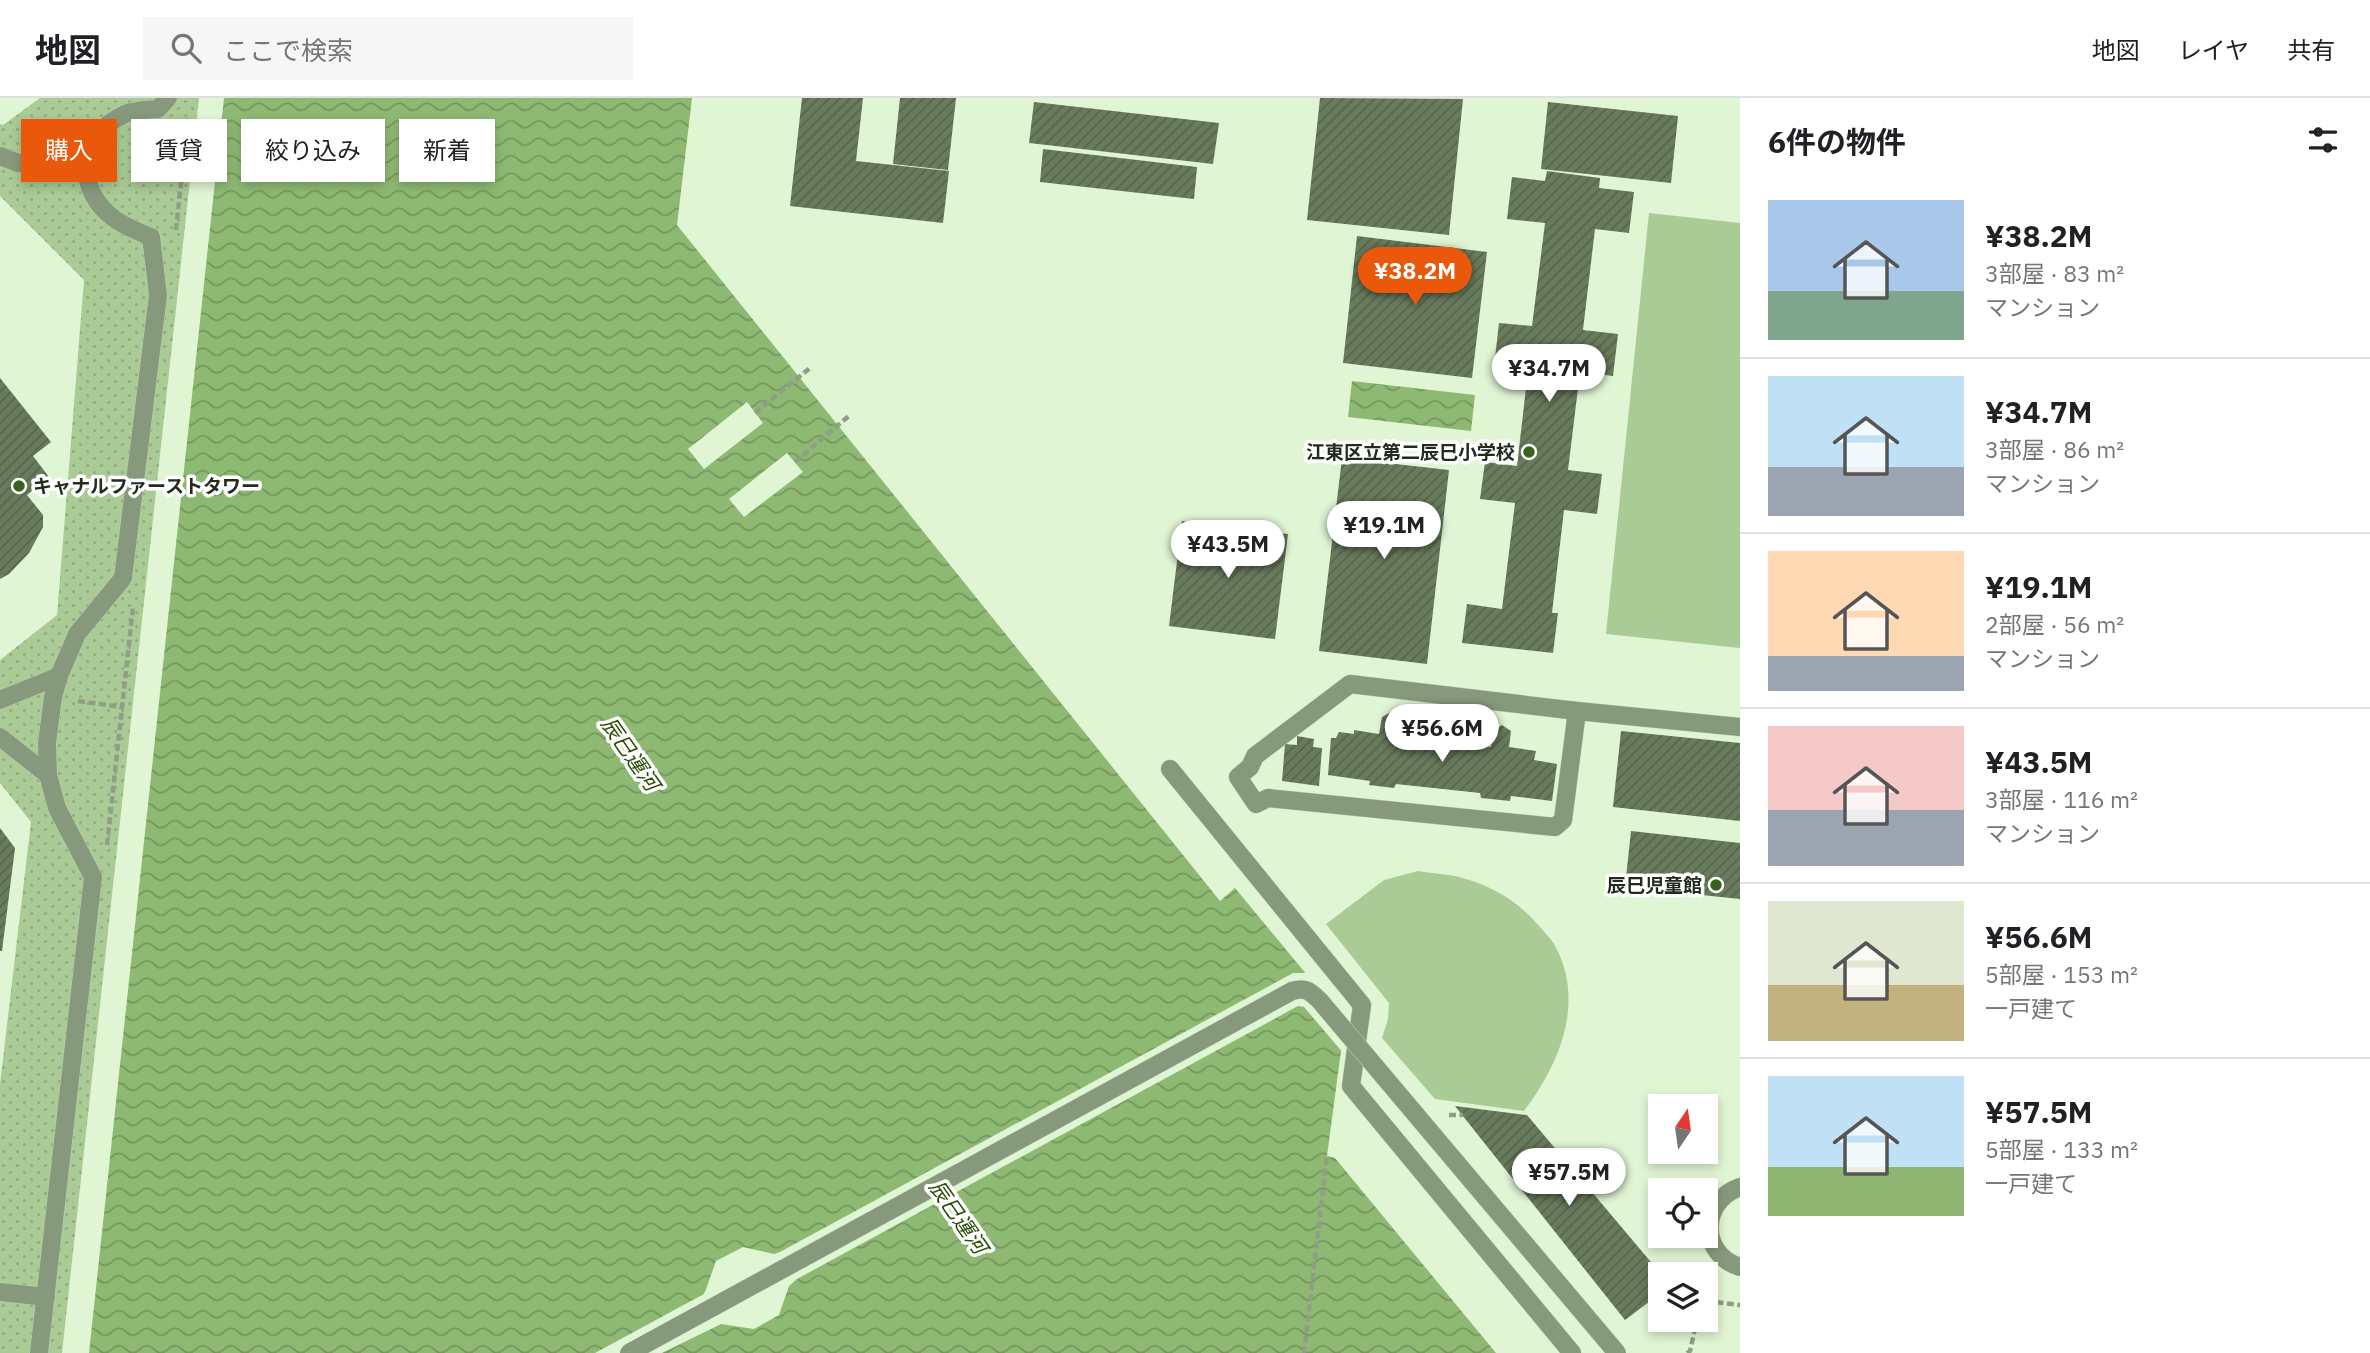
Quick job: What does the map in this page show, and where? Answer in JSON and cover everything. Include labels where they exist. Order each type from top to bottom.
[{"type":"street","points":[[117,119],[128,113],[158,109],[168,98]]},
{"type":"street","points":[[0,156],[21,163]]},
{"type":"street","points":[[39,1353],[93,877],[57,808],[48,775],[47,743],[53,697],[59,676],[78,634],[123,578],[158,295],[150,237],[114,219],[100,205],[88,182]]},
{"type":"street","points":[[0,701],[59,676]]},
{"type":"street","points":[[1577,711],[1563,820],[1555,827],[1268,798],[1256,804],[1238,776],[1250,767],[1255,756],[1350,684],[1740,727]]},
{"type":"street","points":[[0,737],[48,775]]},
{"type":"street","points":[[1170,769],[1362,1005],[1352,1086],[1572,1353]]},
{"type":"street","points":[[629,1353],[1292,991],[1303,988],[1310,990],[1320,1001],[1617,1353]]},
{"type":"street","points":[[1740,1187],[1720,1199],[1709,1222],[1711,1241],[1715,1248],[1729,1262],[1740,1267]]},
{"type":"street","points":[[0,1292],[46,1297]]},
{"type":"path","points":[[177,220],[181,182]]},
{"type":"path","points":[[755,413],[810,368]]},
{"type":"path","points":[[795,462],[850,415]]},
{"type":"path","points":[[93,877],[105,861],[135,591],[123,578]]},
{"type":"path","points":[[53,697],[122,707]]},
{"type":"path","points":[[1304,1353],[1327,1156]]},
{"type":"path","points":[[1718,1302],[1740,1305]]},
{"type":"path","points":[[1687,1353],[1690,1351],[1694,1332]]},
{"type":"shaded area","points":[[40,98],[199,98],[197,119],[131,119],[131,182],[190,182],[62,1353],[0,1353],[0,1084],[31,822],[0,783],[0,660],[57,615],[84,280],[0,196],[0,124],[3,125]]},
{"type":"shaded area","points":[[1649,213],[1740,223],[1740,648],[1606,634]]},
{"type":"shaded area","points":[[1418,871],[1460,877],[1496,891],[1531,917],[1555,946],[1564,967],[1568,1011],[1564,1032],[1548,1074],[1524,1111],[1435,1099],[1382,1038],[1388,1019],[1389,1003],[1326,924],[1384,880]]},
{"type":"water","name":"辰巳運河","points":[[224,98],[692,98],[677,225],[1220,901],[1235,888],[1345,1021],[1327,1156],[1335,1158],[1496,1353],[89,1353],[215,182],[227,182],[227,119],[222,119]]},
{"type":"water","points":[[1352,381],[1475,395],[1471,431],[1348,417]]},
{"type":"pier","points":[[747,402],[763,423],[704,469],[688,449]]},
{"type":"pier","points":[[787,453],[803,472],[744,517],[729,499]]},
{"type":"pier","points":[[1293,973],[1310,973],[1348,1019],[1344,1054],[1304,1007],[1298,1006],[797,1279],[789,1286],[779,1315],[754,1329],[721,1324],[662,1353],[595,1353],[702,1295],[716,1261],[743,1247],[774,1254],[780,1252]]},
{"type":"building","points":[[802,98],[863,98],[856,161],[949,171],[943,223],[790,206]]},
{"type":"building","points":[[900,98],[956,98],[948,170],[893,164]]},
{"type":"building","points":[[1320,98],[1463,99],[1449,235],[1307,220]]},
{"type":"building","points":[[1034,102],[1219,123],[1213,164],[1029,143]]},
{"type":"building","points":[[1548,102],[1678,116],[1671,183],[1541,169]]},
{"type":"building","points":[[1043,149],[1197,167],[1194,199],[1040,182]]},
{"type":"building","points":[[1547,171],[1600,178],[1599,188],[1634,192],[1629,233],[1595,229],[1583,330],[1618,334],[1613,376],[1580,372],[1568,470],[1602,474],[1597,514],[1564,510],[1552,613],[1558,613],[1553,653],[1462,643],[1467,604],[1502,609],[1515,503],[1480,499],[1485,462],[1517,466],[1529,362],[1495,358],[1499,323],[1532,326],[1545,223],[1507,219],[1512,177],[1545,181]]},
{"type":"building","points":[[1357,236],[1487,252],[1472,378],[1343,363]]},
{"type":"building","name":"キャナルファーストタワー","points":[[0,378],[51,442],[33,456],[49,477],[27,495],[43,515],[43,527],[29,553],[9,574],[0,579]]},
{"type":"building","points":[[1342,458],[1449,470],[1427,664],[1319,651]]},
{"type":"building","points":[[1182,521],[1288,534],[1275,639],[1169,626]]},
{"type":"building","points":[[1389,713],[1398,722],[1396,734],[1422,738],[1421,741],[1434,741],[1439,749],[1447,750],[1452,746],[1466,748],[1467,744],[1491,747],[1493,731],[1502,725],[1511,731],[1509,747],[1536,751],[1534,760],[1557,764],[1552,801],[1511,796],[1510,801],[1481,798],[1480,793],[1396,784],[1394,788],[1369,785],[1370,781],[1328,775],[1331,738],[1336,738],[1339,732],[1354,734],[1354,730],[1379,734],[1382,717]]},
{"type":"building","points":[[1621,731],[1740,743],[1740,821],[1613,807]]},
{"type":"building","points":[[1297,736],[1314,739],[1313,747],[1322,748],[1319,786],[1282,781],[1285,744],[1297,745]]},
{"type":"building","points":[[0,828],[15,848],[2,951],[0,951]]},
{"type":"building","points":[[1631,831],[1740,843],[1740,899],[1625,887]]},
{"type":"building","points":[[1455,1106],[1527,1115],[1651,1262],[1648,1262],[1648,1303],[1625,1320]]},
{"type":"place","name":"江東区立第二辰巳小学校","points":[[1529,452]]},
{"type":"place","name":"キャナルファーストタワー","points":[[19,486]]},
{"type":"place","name":"辰巳児童館","points":[[1716,885]]}]
